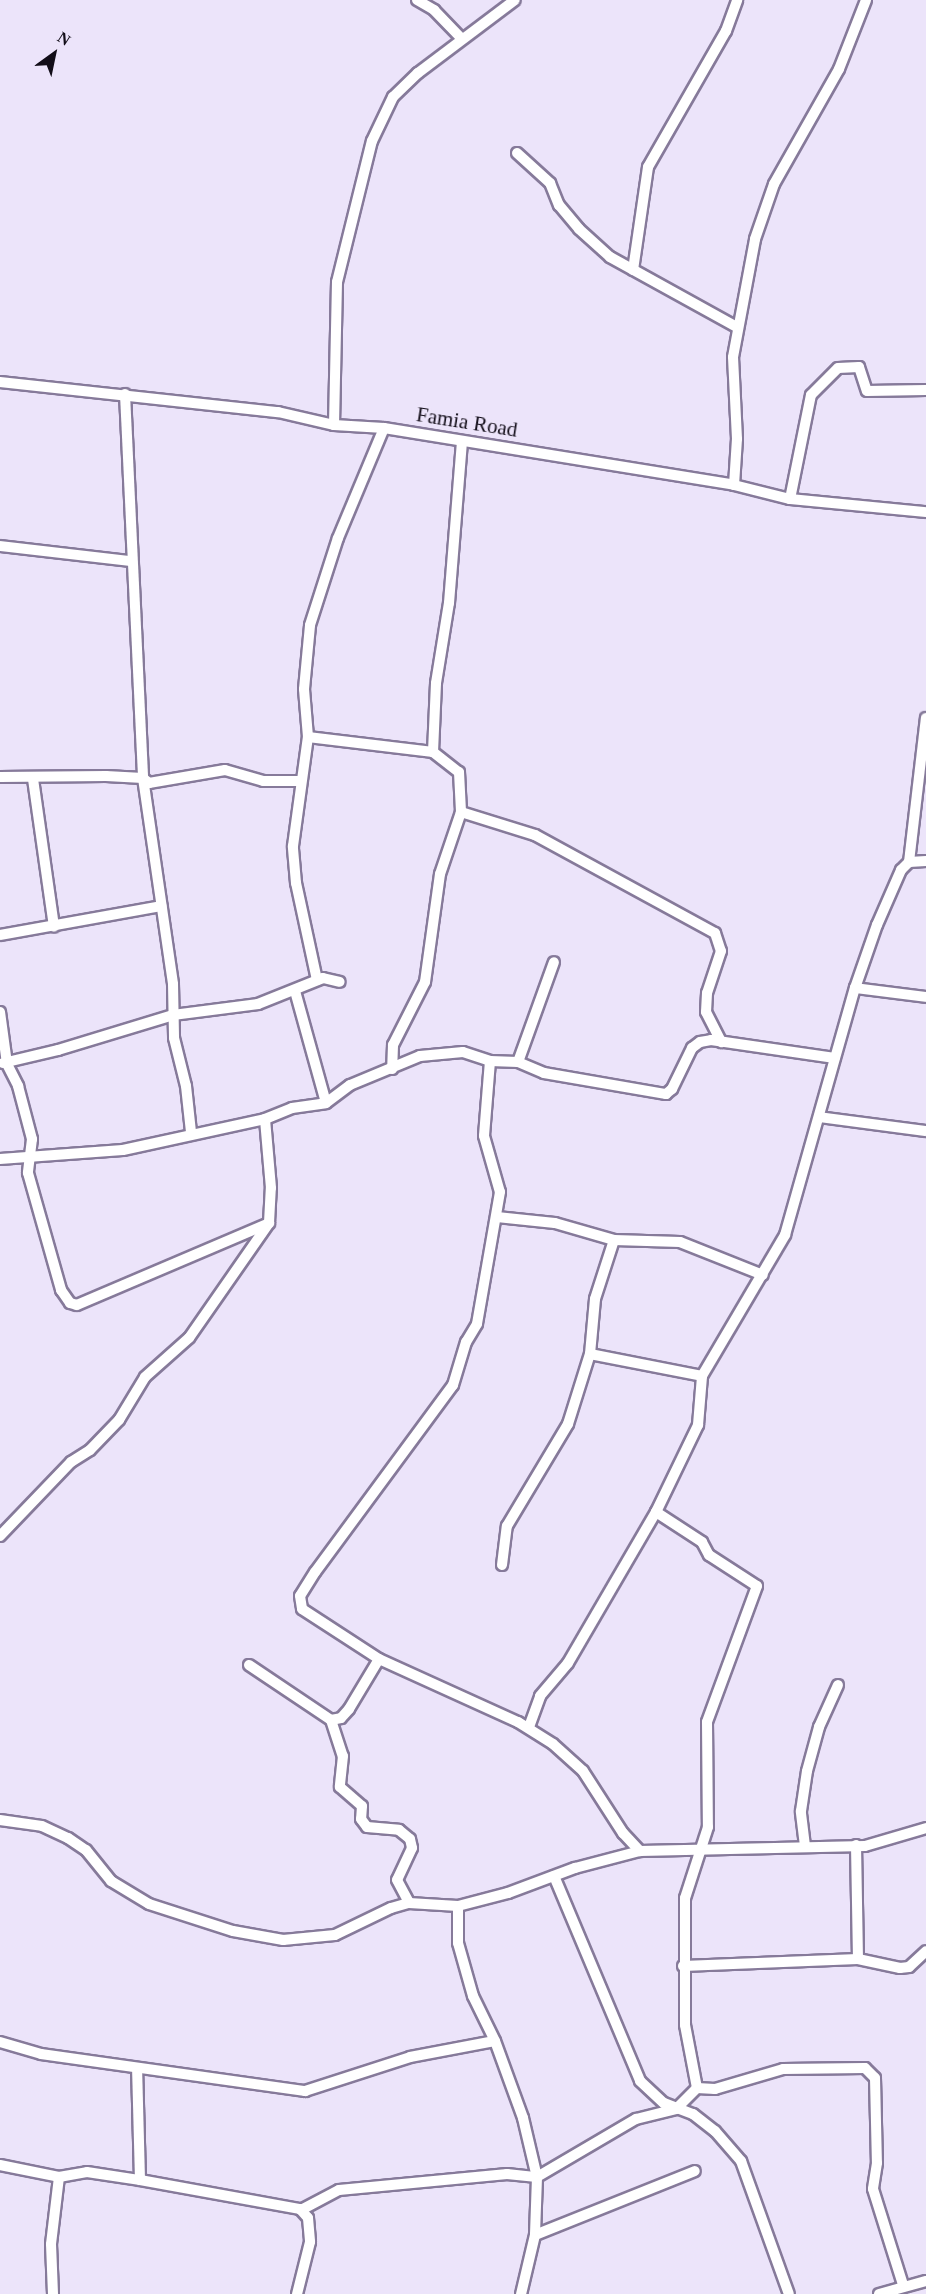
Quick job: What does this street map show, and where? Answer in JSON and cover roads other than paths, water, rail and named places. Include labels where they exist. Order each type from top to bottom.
[{"type":"street","points":[[417,0],[434,10],[460,37]]},
{"type":"street","points":[[334,425],[338,282],[372,141],[393,97],[418,73],[454,47],[460,37],[515,0]]},
{"type":"street","points":[[633,270],[648,167],[726,31],[737,0]]},
{"type":"street","points":[[734,485],[737,439],[733,357],[755,239],[774,184],[839,69],[866,0]]},
{"type":"street","points":[[517,153],[550,183],[559,205],[579,229],[610,257],[676,290],[737,327]]},
{"type":"street","points":[[790,499],[811,395],[838,368],[859,367],[867,391],[926,390]]},
{"type":"street","name":"Famia Road","points":[[0,382],[278,412],[334,425],[384,428],[734,485],[790,499],[926,512]]},
{"type":"street","points":[[125,394],[130,561],[140,652],[143,778],[173,984],[173,1015],[191,1132]]},
{"type":"street","points":[[316,980],[296,883],[293,846],[300,781],[308,737],[304,688],[310,624],[338,538],[384,428]]},
{"type":"street","points":[[433,752],[436,682],[450,603],[462,441]]},
{"type":"street","points":[[0,546],[130,561]]},
{"type":"street","points":[[529,1727],[540,1696],[568,1663],[656,1512],[698,1425],[702,1376],[785,1235],[855,988],[893,881],[909,862],[926,718]]},
{"type":"street","points":[[308,737],[433,752],[459,772],[461,812],[440,874],[425,982],[393,1046],[392,1068]]},
{"type":"street","points":[[0,777],[143,778],[149,783],[169,782],[225,770],[263,781],[300,781]]},
{"type":"street","points":[[33,779],[54,927]]},
{"type":"street","points":[[461,812],[535,835],[715,933],[721,951],[707,993],[706,1012],[722,1042]]},
{"type":"street","points":[[909,862],[926,861]]},
{"type":"street","points":[[0,935],[54,927],[99,915],[161,906]]},
{"type":"street","points":[[518,1062],[554,962]]},
{"type":"street","points":[[4,1063],[173,1015],[258,1004],[295,991],[316,980],[340,982]]},
{"type":"street","points":[[855,988],[926,996]]},
{"type":"street","points":[[295,991],[326,1103]]},
{"type":"street","points":[[0,1012],[4,1063],[18,1086],[32,1139],[28,1155],[28,1173],[61,1290],[70,1303],[77,1305],[269,1223]]},
{"type":"street","points":[[0,1159],[28,1155],[64,1157],[123,1150],[191,1132],[265,1119],[292,1108],[326,1103],[350,1084],[420,1056],[463,1052],[490,1061],[518,1062],[544,1073],[666,1095],[672,1089],[692,1048],[700,1042],[722,1042],[835,1058]]},
{"type":"street","points":[[490,1061],[484,1136],[500,1192],[477,1324],[466,1342],[453,1385],[376,1485],[300,1596],[302,1609],[380,1659],[529,1727],[583,1772],[623,1833],[640,1851]]},
{"type":"street","points":[[819,1117],[926,1131]]},
{"type":"street","points":[[0,1536],[71,1462],[90,1450],[119,1420],[145,1377],[189,1338],[269,1223],[272,1188],[265,1119]]},
{"type":"street","points":[[497,1217],[555,1223],[614,1240],[680,1242],[763,1275]]},
{"type":"street","points":[[502,1565],[507,1526],[568,1425],[590,1354],[595,1299],[614,1240]]},
{"type":"street","points":[[590,1354],[652,1370],[702,1376]]},
{"type":"street","points":[[656,1512],[702,1542],[709,1555],[757,1586],[719,1681],[707,1722],[710,1806],[708,1827],[698,1849],[685,1898],[683,1966],[685,2025],[697,2088]]},
{"type":"street","points":[[331,1720],[341,1718],[349,1709],[380,1659]]},
{"type":"street","points":[[249,1665],[285,1686],[331,1720],[343,1756],[340,1787],[344,1795],[362,1806],[361,1819],[367,1827],[399,1830],[410,1839],[412,1848],[397,1880],[409,1903]]},
{"type":"street","points":[[805,1846],[801,1811],[807,1771],[819,1727],[838,1685]]},
{"type":"street","points":[[0,1820],[42,1826],[68,1838],[86,1850],[111,1881],[149,1904],[233,1931],[283,1940],[335,1935],[391,1908],[409,1903],[458,1906],[640,1851],[856,1845],[926,1828]]},
{"type":"street","points":[[856,1845],[858,1959]]},
{"type":"street","points":[[554,1876],[640,2081],[664,2103],[693,2114],[715,2131],[741,2162],[789,2294]]},
{"type":"street","points":[[458,1906],[458,1943],[473,1996],[495,2041],[523,2118],[537,2177],[535,2235],[521,2294]]},
{"type":"street","points":[[683,1966],[858,1959],[909,1967],[926,1951]]},
{"type":"street","points":[[0,2042],[41,2054],[305,2091],[400,2059],[495,2041]]},
{"type":"street","points":[[137,2068],[140,2180]]},
{"type":"street","points":[[301,2211],[339,2190],[507,2174],[537,2177],[636,2119],[676,2109],[697,2088],[715,2089],[783,2069],[865,2068],[875,2078],[877,2163],[873,2189],[903,2285]]},
{"type":"street","points":[[0,2165],[59,2177],[87,2172],[140,2180],[301,2211],[308,2218],[310,2242],[297,2294]]},
{"type":"street","points":[[535,2235],[695,2171]]},
{"type":"street","points":[[53,2294],[51,2244],[59,2177]]},
{"type":"street","points":[[879,2294],[903,2285],[926,2281]]}]
